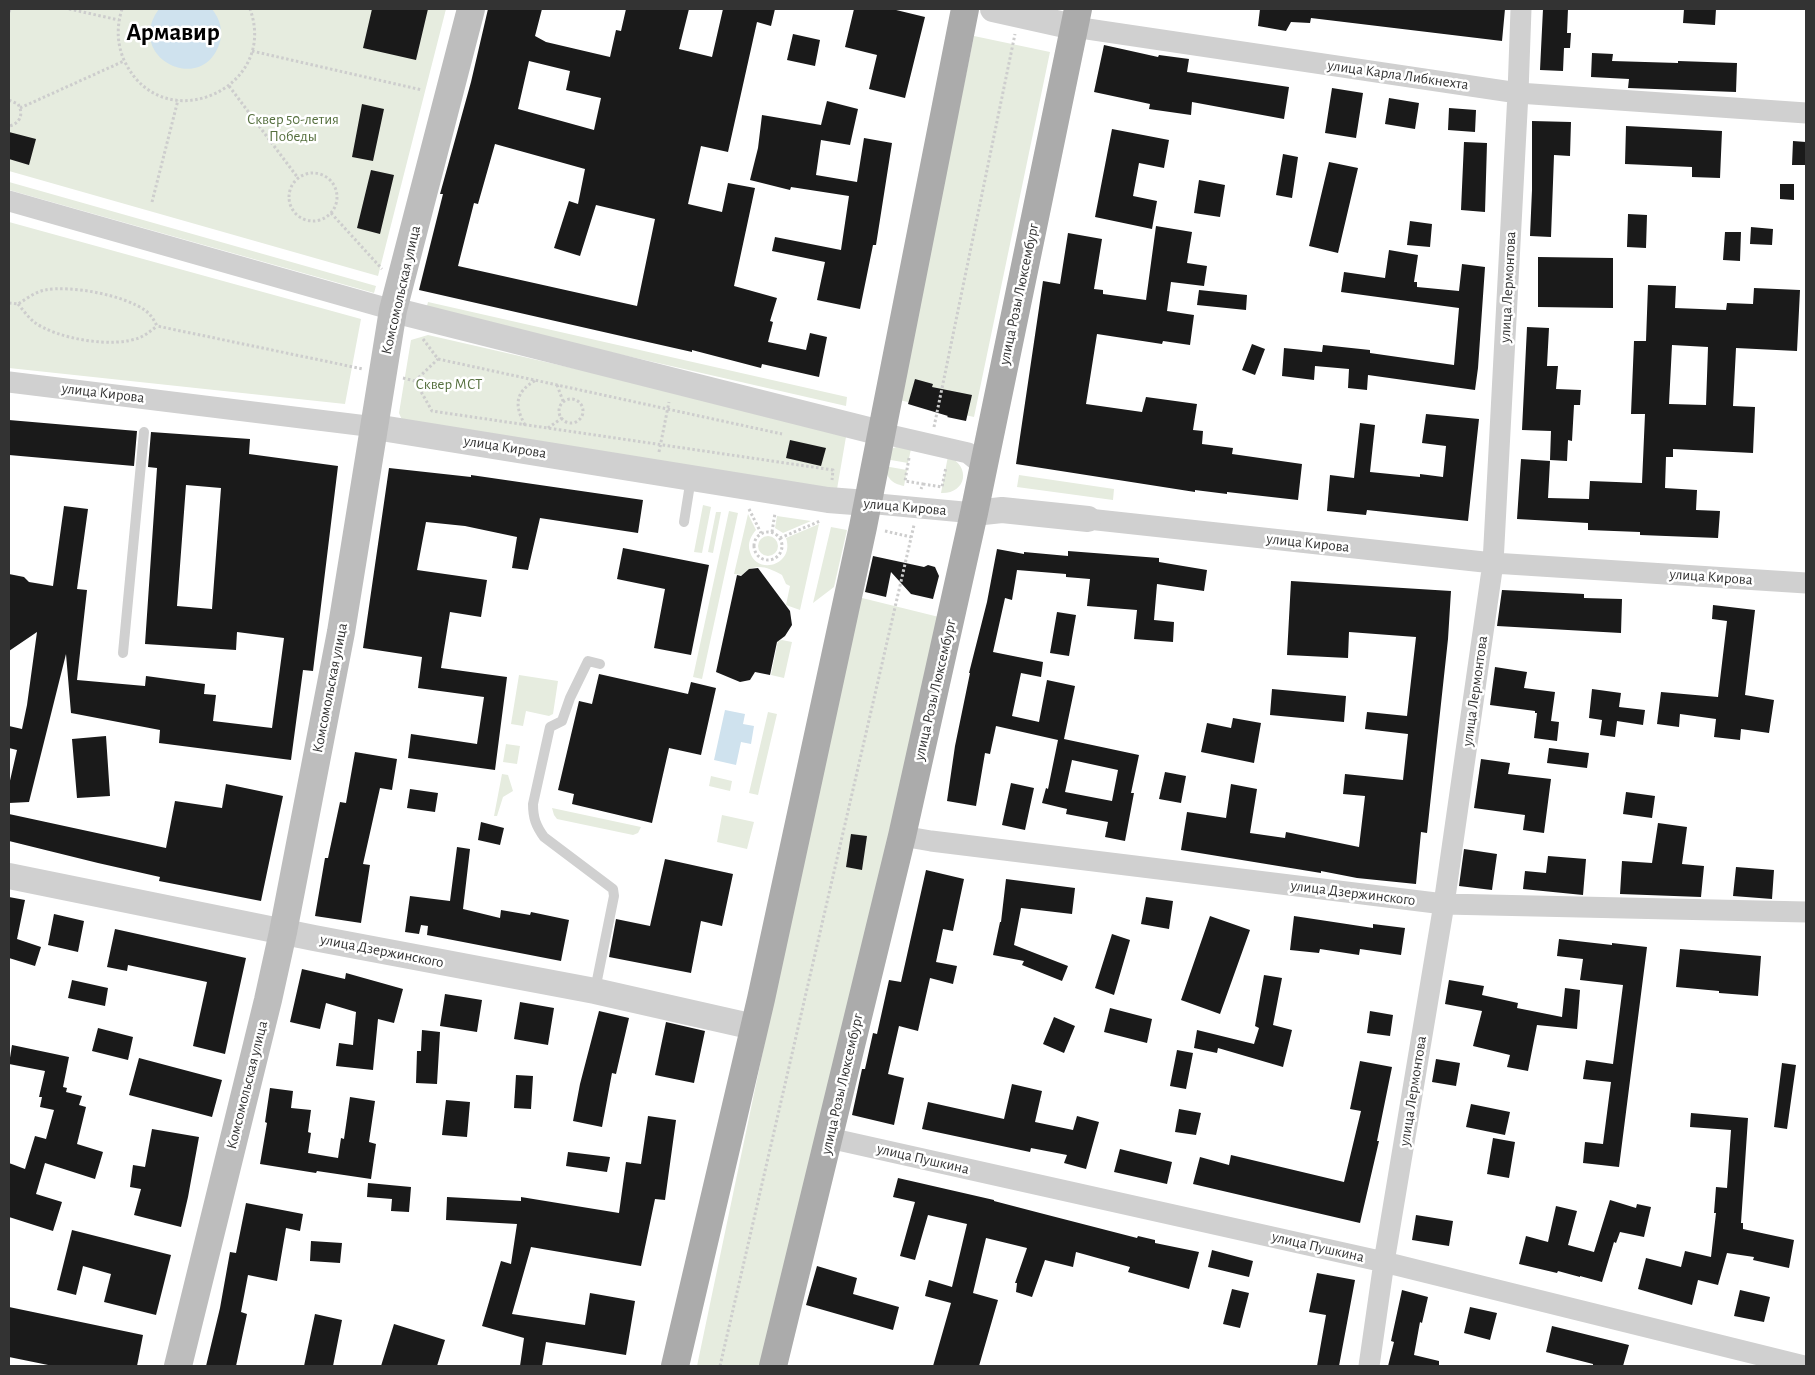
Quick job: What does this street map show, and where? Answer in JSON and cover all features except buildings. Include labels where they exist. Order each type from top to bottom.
[{"type":"main road","name":"Комсомольская улица","points":[[178,1366],[284,932],[341,632],[393,310],[471,9]]},
{"type":"main road","points":[[675,1366],[766,980],[867,503],[965,9]]},
{"type":"main road","name":"улица Розы Люксембург","points":[[773,1366],[791,1315],[830,1138],[902,836],[984,466],[1076,18]]},
{"type":"street","name":"улица Карла Либкнехта","points":[[993,9],[1019,15],[1076,18],[1518,93],[1806,113]]},
{"type":"street","name":"улица Лермонтова","points":[[1369,1366],[1384,1262],[1444,904],[1493,563],[1521,9]]},
{"type":"street","points":[[9,201],[393,310],[881,433],[968,453],[984,466]]},
{"type":"street","name":"улица Кирова","points":[[9,382],[375,427],[828,500],[974,512],[1002,510],[1493,563],[1806,583]]},
{"type":"street","name":"улица Дзержинского","points":[[902,836],[1444,904],[1806,912]]},
{"type":"street","name":"улица Дзержинского","points":[[9,876],[284,932],[595,991],[754,1027]]},
{"type":"street","name":"улица Пушкина","points":[[830,1138],[1384,1262],[1804,1366]]},
{"type":"lane","points":[[123,653],[144,432]]},
{"type":"lane","points":[[684,522],[692,477]]},
{"type":"lane","points":[[595,991],[614,896],[613,889],[544,837],[537,828],[533,816],[533,804],[550,726],[562,721],[570,698],[588,661],[600,664]]},
{"type":"path","points":[[69,9],[119,20]]},
{"type":"path","points":[[122,9],[117,32],[120,54],[131,75],[148,91],[170,100],[193,101],[216,95],[229,86],[235,81],[248,62],[254,40],[253,16],[250,9]]},
{"type":"path","points":[[947,461],[942,487],[905,481],[910,454],[928,457],[1019,15]]},
{"type":"path","points":[[252,51],[422,90]]},
{"type":"path","points":[[20,108],[124,61]]},
{"type":"path","points":[[229,86],[298,178]]},
{"type":"path","points":[[9,100],[15,102],[20,108],[21,117],[19,121],[9,126]]},
{"type":"path","points":[[152,202],[178,100]]},
{"type":"path","points":[[313,174],[321,175],[334,185],[337,199],[331,214],[318,221],[310,221],[296,214],[290,201],[290,193],[298,178],[313,174]]},
{"type":"path","points":[[18,304],[44,290],[70,288],[97,292],[144,309],[157,326]]},
{"type":"path","points":[[9,302],[18,304],[33,321],[45,328],[59,334],[83,339],[102,342],[129,340],[140,338],[157,326],[415,381],[432,412],[833,470],[825,518],[780,538]]},
{"type":"path","points":[[422,338],[438,359],[782,434]]},
{"type":"path","points":[[415,381],[438,359]]},
{"type":"path","points":[[525,425],[518,411],[519,396],[522,390],[536,380]]},
{"type":"path","points":[[557,385],[563,401],[559,411],[562,418],[568,422],[576,422],[582,416],[582,405],[576,400],[568,399],[563,401]]},
{"type":"path","points":[[658,455],[670,395]]},
{"type":"path","points":[[547,428],[562,418]]},
{"type":"path","points":[[720,1366],[923,484]]},
{"type":"path","points":[[748,506],[761,533]]},
{"type":"path","points":[[772,532],[776,511]]},
{"type":"path","points":[[878,530],[911,536]]},
{"type":"path","points":[[772,532],[780,538],[782,544],[780,554],[777,557],[767,560],[759,556],[754,548],[755,540],[761,533],[772,532]]},
{"type":"green space","name":"Сквер 50-летия Победы","points":[[9,9],[446,9],[378,276],[9,171]]},
{"type":"green space","points":[[974,36],[1050,52],[974,417],[899,400]]},
{"type":"green space","points":[[9,182],[376,286],[374,293],[9,190]]},
{"type":"green space","points":[[9,222],[361,319],[345,404],[9,368]]},
{"type":"green space","points":[[428,302],[847,397],[846,406],[426,310]]},
{"type":"green space","name":"Сквер МСТ","points":[[428,335],[847,431],[836,495],[402,420],[399,413],[411,340]]},
{"type":"green space","points":[[896,447],[911,449],[908,463],[885,459],[891,449]]},
{"type":"green space","points":[[948,456],[961,467],[963,479],[961,485],[956,489],[941,493]]},
{"type":"green space","points":[[884,466],[907,470],[904,486],[891,480]]},
{"type":"green space","points":[[1019,475],[1114,489],[1113,500],[1017,487]]},
{"type":"green space","points":[[703,505],[711,507],[702,553],[694,552]]},
{"type":"green space","points":[[729,511],[738,513],[702,679],[693,677]]},
{"type":"green space","points":[[716,512],[721,512],[713,553],[708,552]]},
{"type":"green space","points":[[748,514],[756,530],[750,540],[750,552],[760,564],[767,565],[780,561],[785,555],[787,547],[786,538],[819,524],[800,610],[786,605],[790,586],[786,584],[782,575],[761,567],[752,568],[742,575],[734,574]]},
{"type":"green space","points":[[777,516],[811,521],[783,533],[775,528]]},
{"type":"green space","points":[[831,527],[847,530],[834,587],[813,603]]},
{"type":"green space","points":[[764,536],[772,536],[778,542],[778,550],[772,556],[764,556],[758,550],[758,542]]},
{"type":"green space","points":[[858,597],[943,618],[765,1366],[697,1366]]},
{"type":"green space","points":[[778,641],[792,642],[784,678],[771,675]]},
{"type":"green space","points":[[519,675],[558,681],[553,714],[549,716],[526,711],[523,726],[511,724]]},
{"type":"green space","points":[[768,712],[777,714],[758,795],[749,793]]},
{"type":"green space","points":[[506,744],[520,746],[517,764],[503,762]]},
{"type":"green space","points":[[502,774],[508,775],[513,791],[503,797],[497,816],[494,816]]},
{"type":"green space","points":[[711,776],[732,781],[730,791],[709,786]]},
{"type":"green space","points":[[552,808],[641,827],[638,833],[633,835],[557,819]]},
{"type":"green space","points":[[722,815],[754,822],[747,849],[717,842]]},
{"type":"water","points":[[159,9],[212,9],[219,21],[221,35],[219,45],[210,60],[197,67],[182,68],[169,64],[158,54],[151,42],[151,26]]},
{"type":"water","points":[[725,710],[745,714],[743,724],[754,726],[751,744],[741,742],[736,765],[714,760]]},
{"type":"district","name":"Армавир","points":[[173,32]]}]
